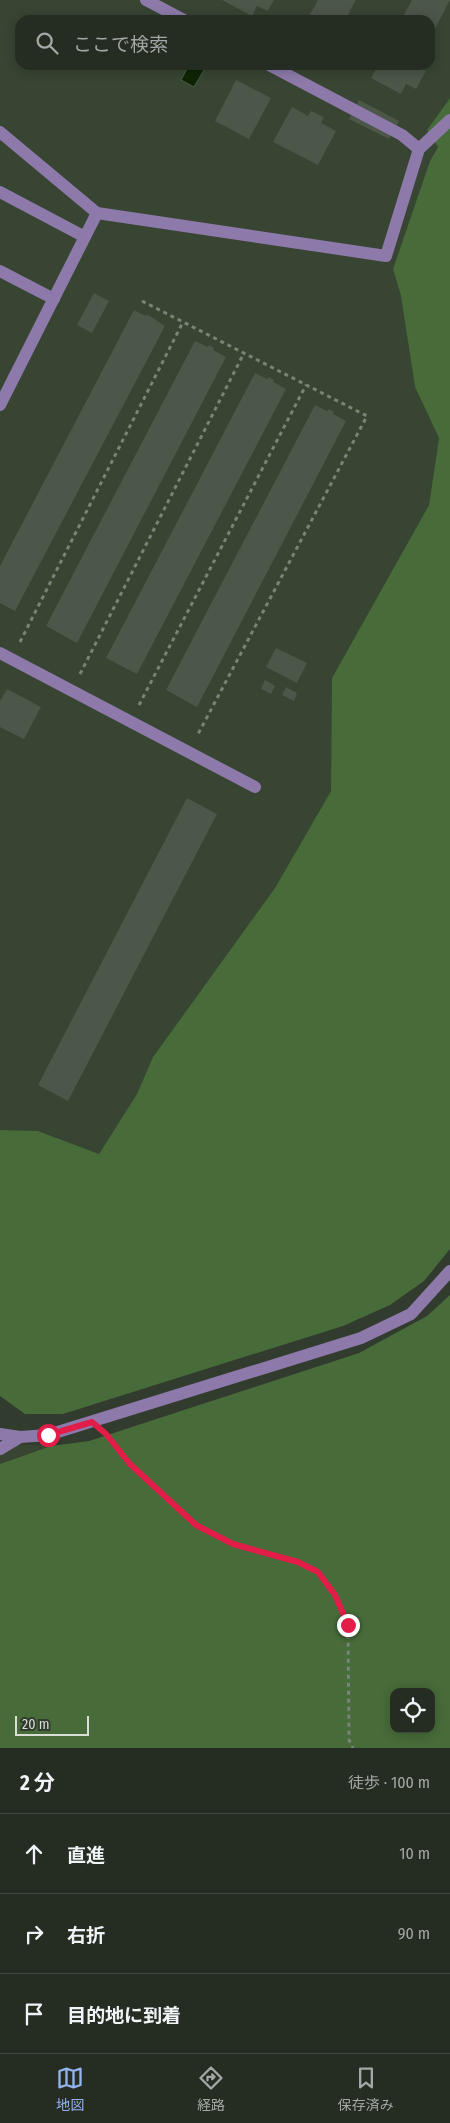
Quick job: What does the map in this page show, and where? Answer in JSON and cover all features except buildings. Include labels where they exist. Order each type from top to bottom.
[{"type":"street","points":[[146,0],[174,15]]},
{"type":"street","points":[[278,70],[402,135],[419,149]]},
{"type":"street","points":[[0,132],[97,213],[386,256],[419,149],[450,120]]},
{"type":"street","points":[[0,192],[85,237]]},
{"type":"street","points":[[0,405],[97,213]]},
{"type":"street","points":[[0,272],[54,299]]},
{"type":"street","points":[[5,656],[255,787]]},
{"type":"street","points":[[0,1434],[20,1437],[48,1435],[361,1338],[411,1314],[450,1271]]},
{"type":"street","points":[[0,1449],[20,1437]]},
{"type":"path","points":[[142,301],[367,416],[189,752]]},
{"type":"path","points":[[5,656],[184,322]]},
{"type":"path","points":[[71,690],[244,353]]},
{"type":"path","points":[[130,722],[306,385]]},
{"type":"path","points":[[92,1422],[106,1434],[130,1464],[196,1525],[233,1544],[298,1562],[318,1572],[335,1595],[348,1625],[349,1740],[353,1748]]},
{"type":"shaded area","points":[[0,0],[450,0],[450,98],[427,130],[438,147],[430,161],[393,269],[401,296],[415,387],[439,438],[429,505],[332,678],[331,791],[275,888],[153,1057],[137,1094],[99,1154],[38,1131],[0,1130]]},
{"type":"shaded area","points":[[186,70],[204,70],[194,87],[181,80]]},
{"type":"shaded area","points":[[450,98],[450,1249],[424,1281],[390,1305],[343,1326],[63,1414],[25,1414],[0,1396],[0,1130],[38,1131],[99,1154],[137,1094],[153,1057],[275,888],[331,791],[332,678],[429,505],[439,438],[415,387],[401,296],[393,269],[430,161],[438,147],[427,130]]},
{"type":"shaded area","points":[[450,1295],[450,1748],[0,1748],[0,1464],[51,1446],[89,1441],[359,1353],[427,1316]]},
{"type":"shaded area","points":[[0,1440],[18,1444],[51,1446],[0,1464]]},
{"type":"route","points":[[48,1435],[92,1422],[106,1434],[130,1464],[196,1525],[233,1544],[298,1562],[318,1572],[335,1595],[348,1625]]}]
